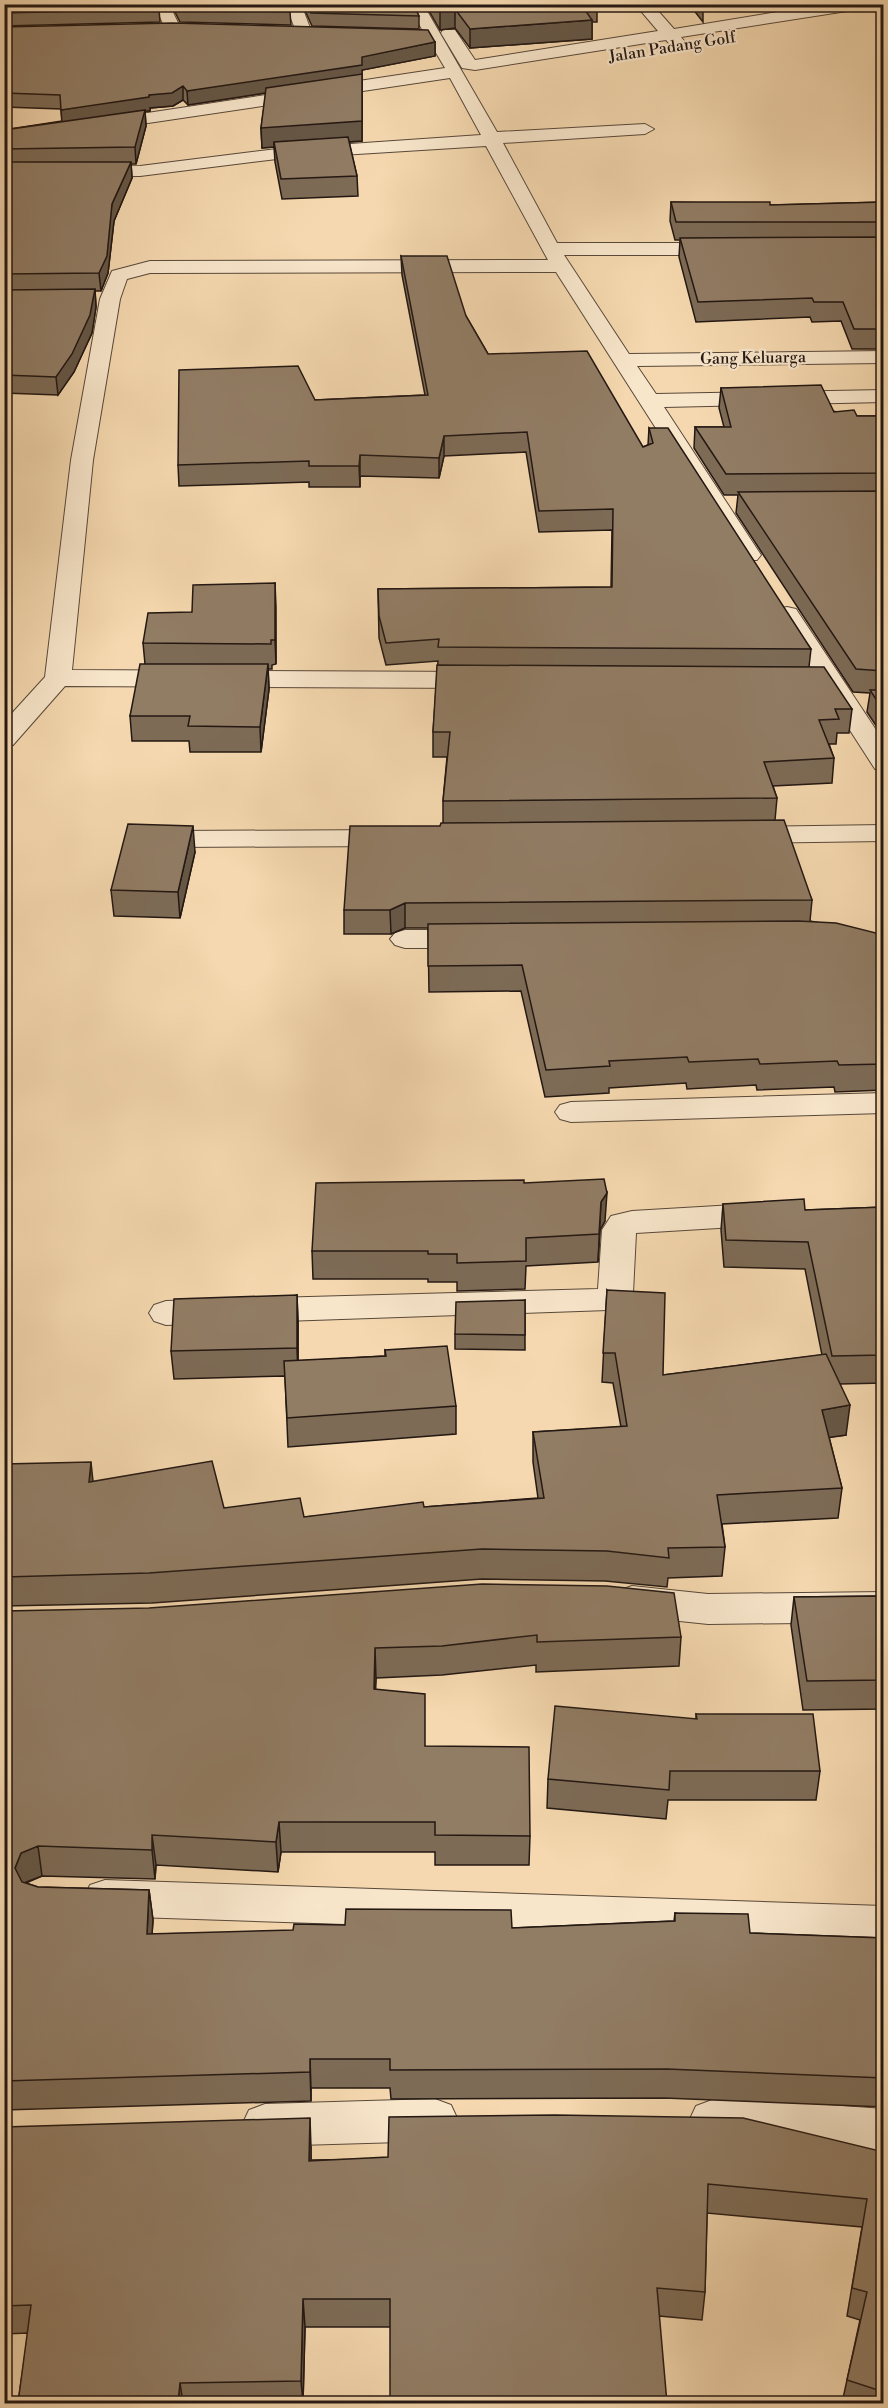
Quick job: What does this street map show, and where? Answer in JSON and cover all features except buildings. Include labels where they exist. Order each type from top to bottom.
[{"type":"street","points":[[150,30],[179,29],[164,9],[157,4]]},
{"type":"street","points":[[293,4],[304,33]]},
{"type":"street","points":[[415,4],[556,258],[761,573]]},
{"type":"street","points":[[432,4],[468,64],[860,4]]},
{"type":"street","points":[[643,4],[680,46]]},
{"type":"street","name":"Jalan Padang Golf","points":[[89,127],[680,46],[872,17]]},
{"type":"street","points":[[409,35],[432,36]]},
{"type":"street","points":[[4,172],[140,171],[277,154],[645,129]]},
{"type":"street","points":[[4,739],[58,678],[82,460],[110,299],[119,275],[150,267],[556,258],[741,249]]},
{"type":"street","points":[[87,299],[110,299]]},
{"type":"street","name":"Gang Keluarga","points":[[622,360],[884,357]]},
{"type":"street","points":[[650,401],[884,396]]},
{"type":"street","points":[[718,504],[741,504]]},
{"type":"street","points":[[773,593],[817,681],[844,702],[884,763]]},
{"type":"street","points":[[58,678],[509,680]]},
{"type":"street","points":[[844,702],[874,703]]},
{"type":"street","points":[[718,835],[884,833]]},
{"type":"street","points":[[173,839],[422,838]]},
{"type":"street","points":[[405,939],[499,938]]},
{"type":"street","points":[[571,1112],[884,1103]]},
{"type":"street","points":[[166,1313],[608,1299],[616,1293],[619,1230],[623,1224],[800,1213]]},
{"type":"street","points":[[594,1598],[708,1609],[884,1607]]},
{"type":"street","points":[[67,1897],[884,1924]]},
{"type":"street","points":[[228,2126],[474,2120]]},
{"type":"street","points":[[676,2121],[760,2121],[884,2130]]}]
